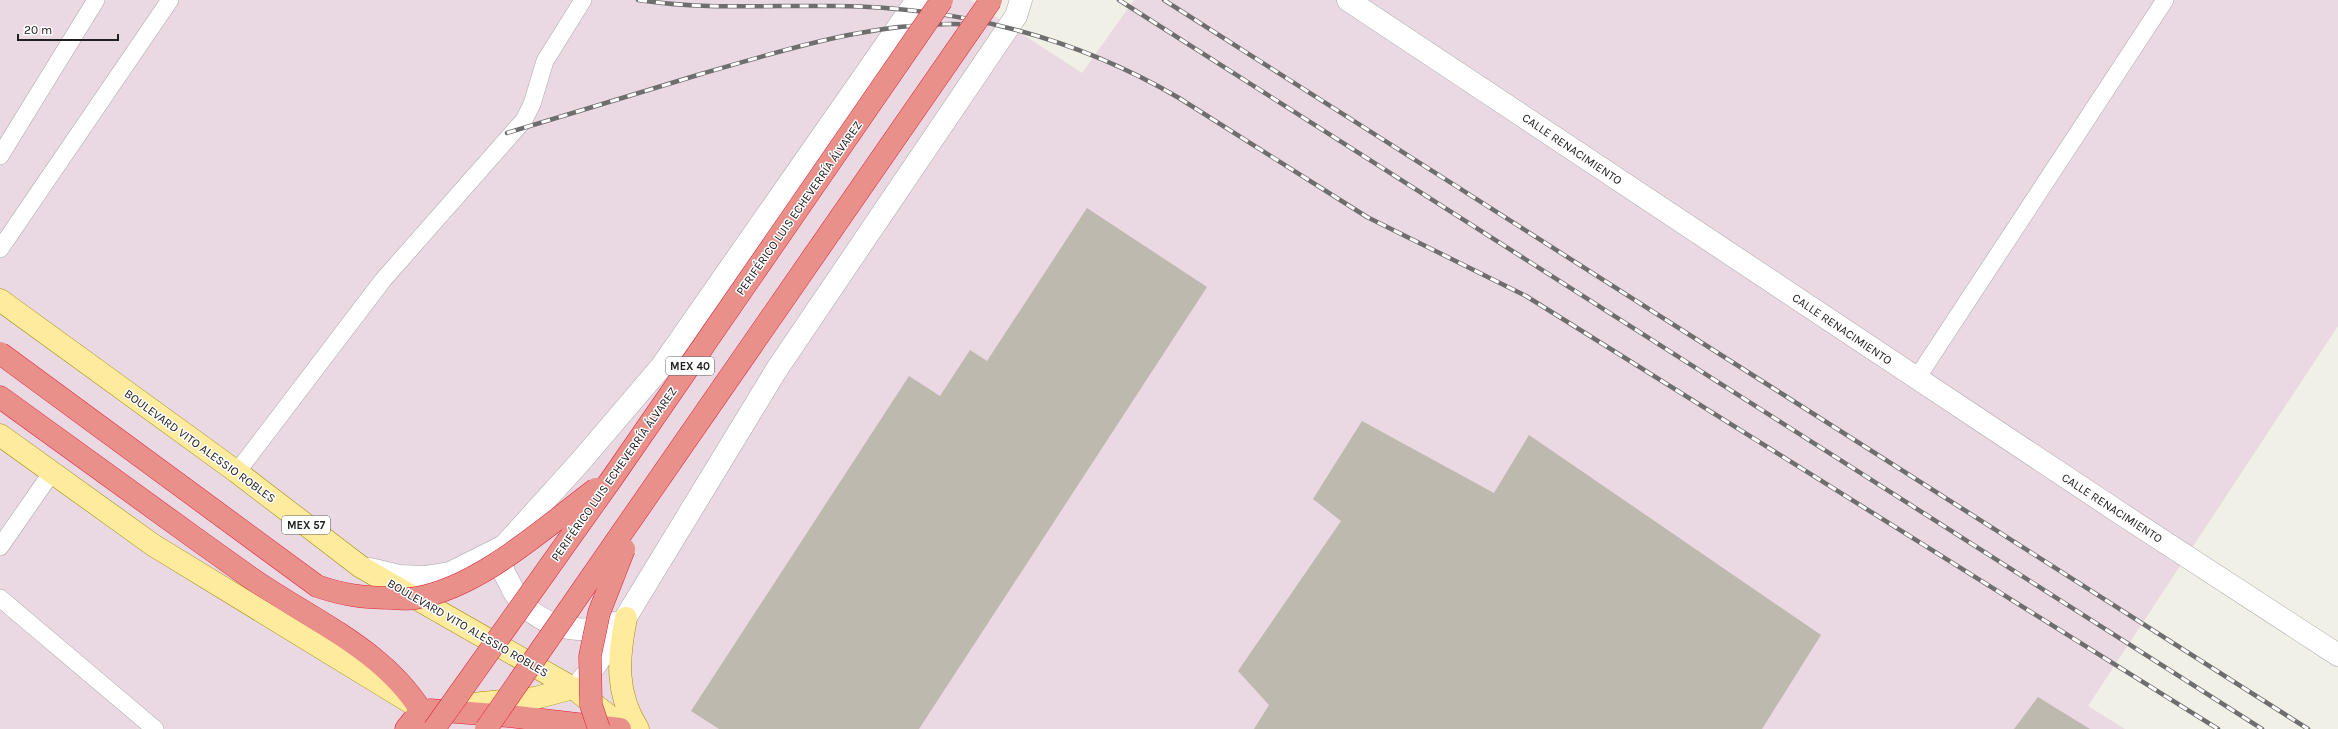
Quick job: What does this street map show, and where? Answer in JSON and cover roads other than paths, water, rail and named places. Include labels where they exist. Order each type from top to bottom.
[{"type":"highway","name":"PERIFÉRICO LUIS ECHEVERRÍA ÁLVAREZ","points":[[432,729],[613,477],[942,0]]},
{"type":"highway","name":"MEX 40","points":[[486,729],[991,0]]},
{"type":"highway","points":[[0,353],[317,586],[341,595],[360,598],[415,598],[447,590],[476,576],[613,477]]},
{"type":"highway","points":[[0,397],[250,578],[360,648],[392,673],[422,709],[432,729]]},
{"type":"highway","points":[[599,729],[591,705],[590,656],[599,613],[615,569],[644,503]]},
{"type":"highway","points":[[406,729],[422,709]]},
{"type":"highway","points":[[422,709],[508,716],[620,729]]},
{"type":"main road","name":"BOULEVARD VITO ALESSIO ROBLES","points":[[0,300],[237,472],[361,567],[573,688],[626,729]]},
{"type":"main road","points":[[0,435],[153,545],[422,709],[446,729]]},
{"type":"main road","points":[[626,618],[619,652],[619,671],[629,712],[638,729]]},
{"type":"main road","points":[[422,709],[535,698],[573,688]]},
{"type":"street","points":[[361,567],[399,576],[425,577],[450,573],[504,546],[580,462],[661,367],[917,0]]},
{"type":"street","points":[[573,688],[595,666],[626,618],[777,369],[1016,16],[1021,0]]},
{"type":"street","name":"CALLE RENACIMIENTO","points":[[1348,0],[1917,378],[2338,655]]},
{"type":"street","points":[[504,546],[503,568],[513,592],[530,611],[552,625],[577,630],[602,628],[626,618]]},
{"type":"lane","points":[[0,156],[96,0]]},
{"type":"lane","points":[[0,249],[170,0]]},
{"type":"lane","points":[[237,472],[383,280],[524,120],[532,104],[545,61],[582,0]]},
{"type":"lane","points":[[1917,378],[2165,0]]},
{"type":"lane","points":[[0,547],[52,472]]},
{"type":"lane","points":[[0,598],[155,729]]},
{"type":"railway","points":[[638,0],[688,5],[837,6],[927,12],[971,19],[1014,30],[1057,42],[1099,58],[1179,98],[1367,217],[1526,296],[2218,729]]},
{"type":"railway","points":[[1119,0],[2262,729]]},
{"type":"railway","points":[[1164,0],[2308,729]]},
{"type":"railway","points":[[507,133],[769,54],[838,37],[909,26],[944,24],[979,25]]}]
